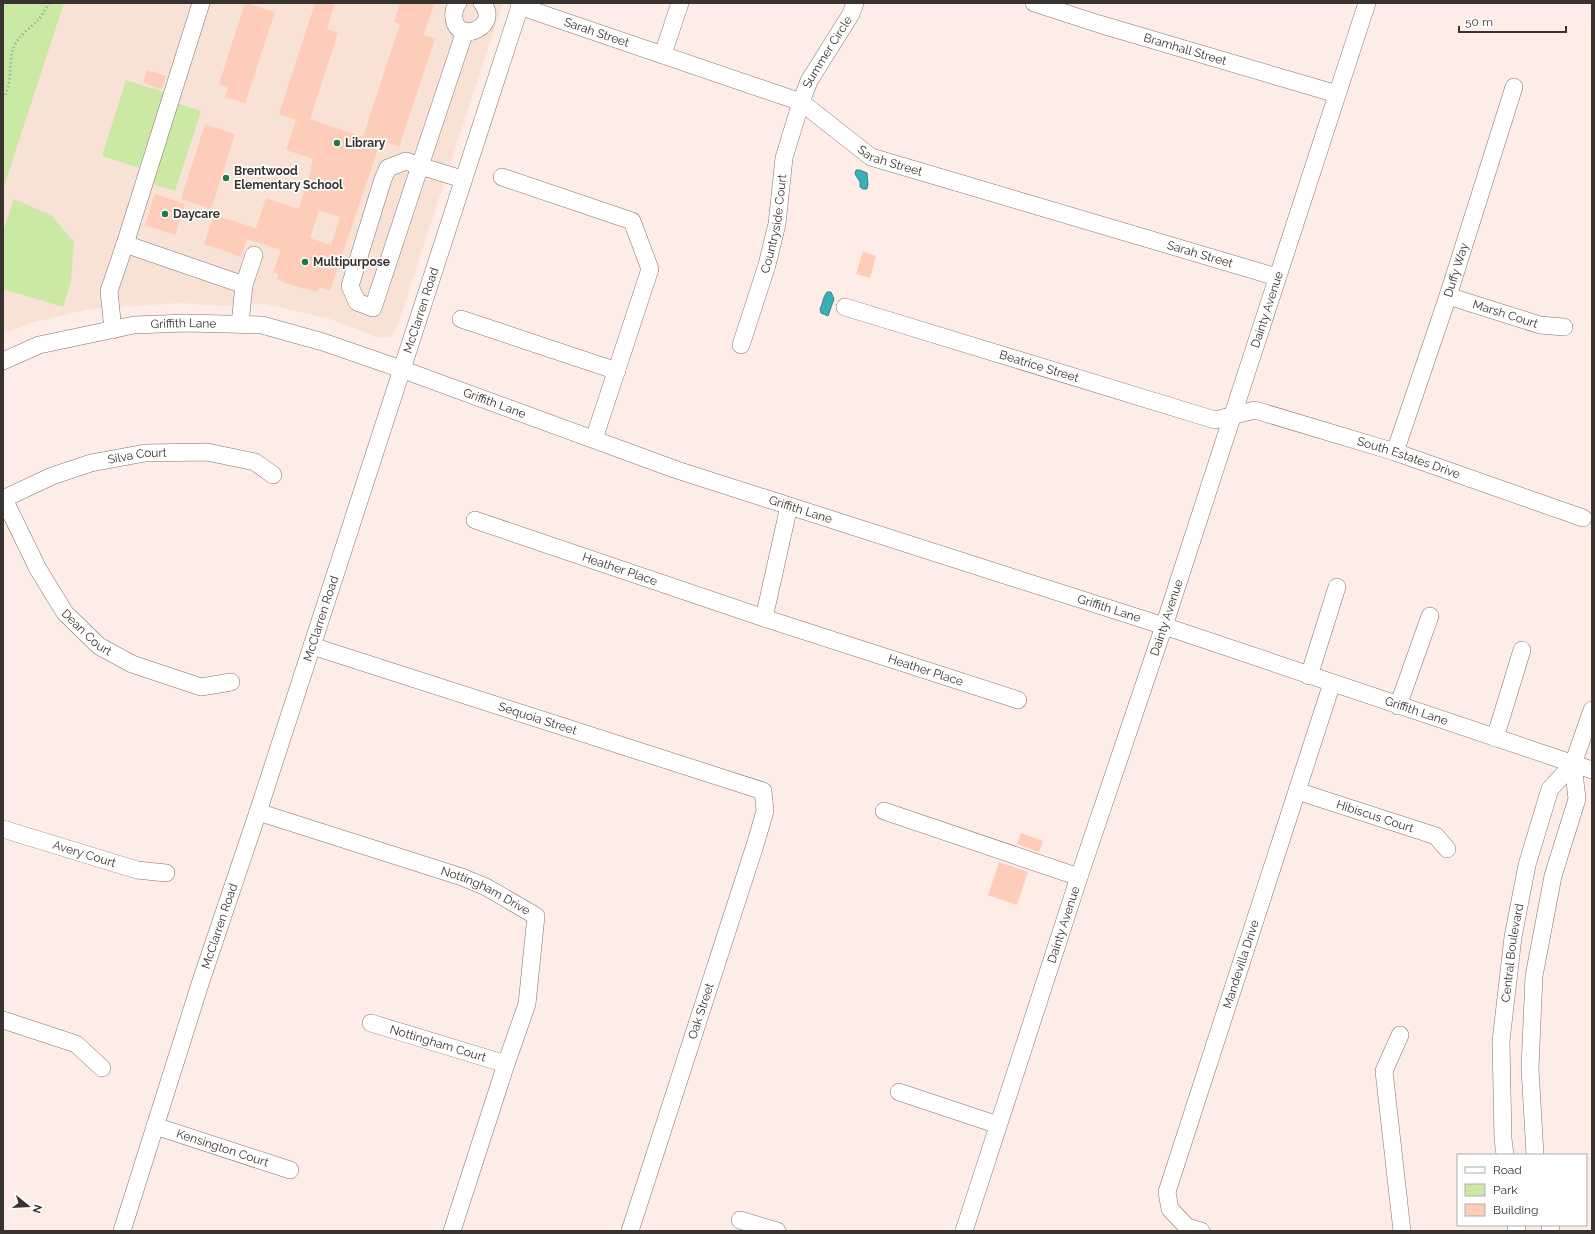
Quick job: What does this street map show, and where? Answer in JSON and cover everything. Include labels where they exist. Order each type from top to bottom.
[{"type":"street","points":[[113,330],[109,291],[201,3]]},
{"type":"street","points":[[458,3],[453,13],[454,21],[457,26],[465,31],[474,32],[483,25],[487,16],[486,10],[482,3]]},
{"type":"street","points":[[663,54],[680,3]]},
{"type":"street","name":"Summer Circle","points":[[801,102],[809,81],[851,14],[855,3]]},
{"type":"street","name":"Bramhall Street","points":[[1034,3],[1099,24],[1337,94]]},
{"type":"street","name":"Dainty Avenue","points":[[964,1231],[1079,877],[1164,626],[1367,3]]},
{"type":"street","name":"Sarah Street","points":[[520,5],[801,102],[871,157],[1277,277]]},
{"type":"street","name":"McClarren Road","points":[[122,1231],[462,179],[520,5]]},
{"type":"street","points":[[462,179],[420,166],[406,161],[388,168],[383,179],[350,286],[357,302],[373,308],[420,166],[465,31]]},
{"type":"street","name":"Duffy Way","points":[[1396,452],[1448,296],[1514,87]]},
{"type":"street","name":"Countryside Court","points":[[741,345],[767,265],[776,231],[784,158],[801,102]]},
{"type":"street","points":[[502,177],[632,222],[650,269],[594,439]]},
{"type":"street","points":[[125,244],[244,285]]},
{"type":"street","points":[[240,324],[244,285],[254,255]]},
{"type":"street","name":"Marsh Court","points":[[1448,296],[1540,325],[1564,327]]},
{"type":"street","name":"Beatrice Street","points":[[845,307],[1215,420],[1232,415]]},
{"type":"street","points":[[461,319],[617,371]]},
{"type":"street","name":"Griffith Lane","points":[[3,361],[39,345],[134,325],[186,323],[262,325],[323,342],[401,369],[677,470],[1164,626],[1398,706],[1592,770]]},
{"type":"street","name":"South Estates Drive","points":[[1232,415],[1255,410],[1396,452],[1582,518]]},
{"type":"street","name":"Silva Court","points":[[3,498],[52,476],[91,463],[145,453],[207,452],[255,462],[273,475]]},
{"type":"street","name":"Dean Court","points":[[3,498],[38,569],[65,613],[99,646],[132,664],[201,687],[231,682]]},
{"type":"street","points":[[764,618],[789,506]]},
{"type":"street","name":"Heather Place","points":[[475,520],[764,618],[1018,700]]},
{"type":"street","points":[[1309,676],[1336,587]]},
{"type":"street","points":[[1398,706],[1430,616]]},
{"type":"street","name":"Sequoia Street","points":[[312,646],[763,791]]},
{"type":"street","points":[[1495,738],[1522,650]]},
{"type":"street","name":"Mandevilla Drive","points":[[1201,1231],[1187,1227],[1170,1210],[1167,1192],[1332,683]]},
{"type":"street","name":"Central Boulevard","points":[[1505,1154],[1503,1139],[1501,1041],[1513,937],[1527,865],[1550,789],[1573,764],[1592,710]]},
{"type":"street","name":"Central Boulevard","points":[[1535,1154],[1530,1068],[1534,976],[1553,876],[1577,799],[1573,764]]},
{"type":"street","name":"Oak Street","points":[[630,1231],[765,811],[763,791]]},
{"type":"street","name":"Hibiscus Court","points":[[1297,791],[1436,836],[1447,849]]},
{"type":"street","points":[[884,811],[1079,877]]},
{"type":"street","name":"Nottingham Drive","points":[[258,812],[462,877],[486,887],[536,916],[527,1004],[452,1231]]},
{"type":"street","name":"Avery Court","points":[[3,828],[137,870],[166,873]]},
{"type":"street","points":[[3,1020],[76,1044],[102,1068]]},
{"type":"street","name":"Nottingham Court","points":[[371,1023],[506,1064]]},
{"type":"street","points":[[1400,1035],[1384,1071],[1402,1231]]},
{"type":"street","points":[[898,1092],[998,1125]]},
{"type":"street","name":"Kensington Court","points":[[155,1126],[290,1170]]},
{"type":"street","points":[[740,1220],[777,1231]]},
{"type":"path","points":[[3,98],[10,78],[13,48],[24,32],[40,18],[49,3]]},
{"type":"shaded area","name":"Brentwood Elementary School","points":[[64,3],[503,3],[396,330],[390,337],[380,338],[327,318],[265,304],[225,306],[179,303],[89,309],[35,322],[3,333],[3,190]]},
{"type":"green space","points":[[3,3],[64,3],[3,190]]},
{"type":"green space","points":[[126,80],[164,92],[139,168],[102,156]]},
{"type":"green space","points":[[173,102],[201,111],[175,191],[147,182]]},
{"type":"green space","points":[[14,199],[51,215],[74,242],[71,281],[63,307],[3,289],[3,231]]},
{"type":"water","points":[[856,170],[867,173],[867,189],[860,187],[860,182],[855,174]]},
{"type":"water","points":[[827,292],[831,292],[834,299],[828,316],[821,313],[820,309]]},
{"type":"building","points":[[245,3],[275,12],[245,103],[225,97],[228,87],[219,84]]},
{"type":"building","points":[[315,3],[335,3],[327,29],[338,33],[310,119],[363,137],[400,24],[394,22],[400,3],[434,3],[424,35],[435,39],[399,147],[381,140],[330,291],[319,287],[317,292],[285,283],[277,279],[279,274],[273,272],[281,250],[247,239],[241,257],[204,244],[214,215],[256,228],[266,198],[299,209],[313,159],[286,150],[296,120],[279,114]],"holes":[[[319,210],[340,217],[331,245],[310,238]]]},
{"type":"building","points":[[147,70],[166,76],[162,89],[143,83]]},
{"type":"building","points":[[205,124],[235,134],[211,209],[181,199]]},
{"type":"building","name":"Daycare","points":[[155,194],[185,204],[175,235],[145,225]]},
{"type":"building","points":[[863,251],[876,256],[870,278],[856,274]]},
{"type":"building","points":[[1021,833],[1043,841],[1039,852],[1017,844]]},
{"type":"building","points":[[999,862],[1028,872],[1017,905],[988,895]]},
{"type":"place","name":"Library","points":[[337,143]]},
{"type":"place","name":"Brentwood Elementary School","points":[[226,178]]},
{"type":"place","name":"Daycare","points":[[165,214]]},
{"type":"place","name":"Multipurpose","points":[[305,262]]}]
